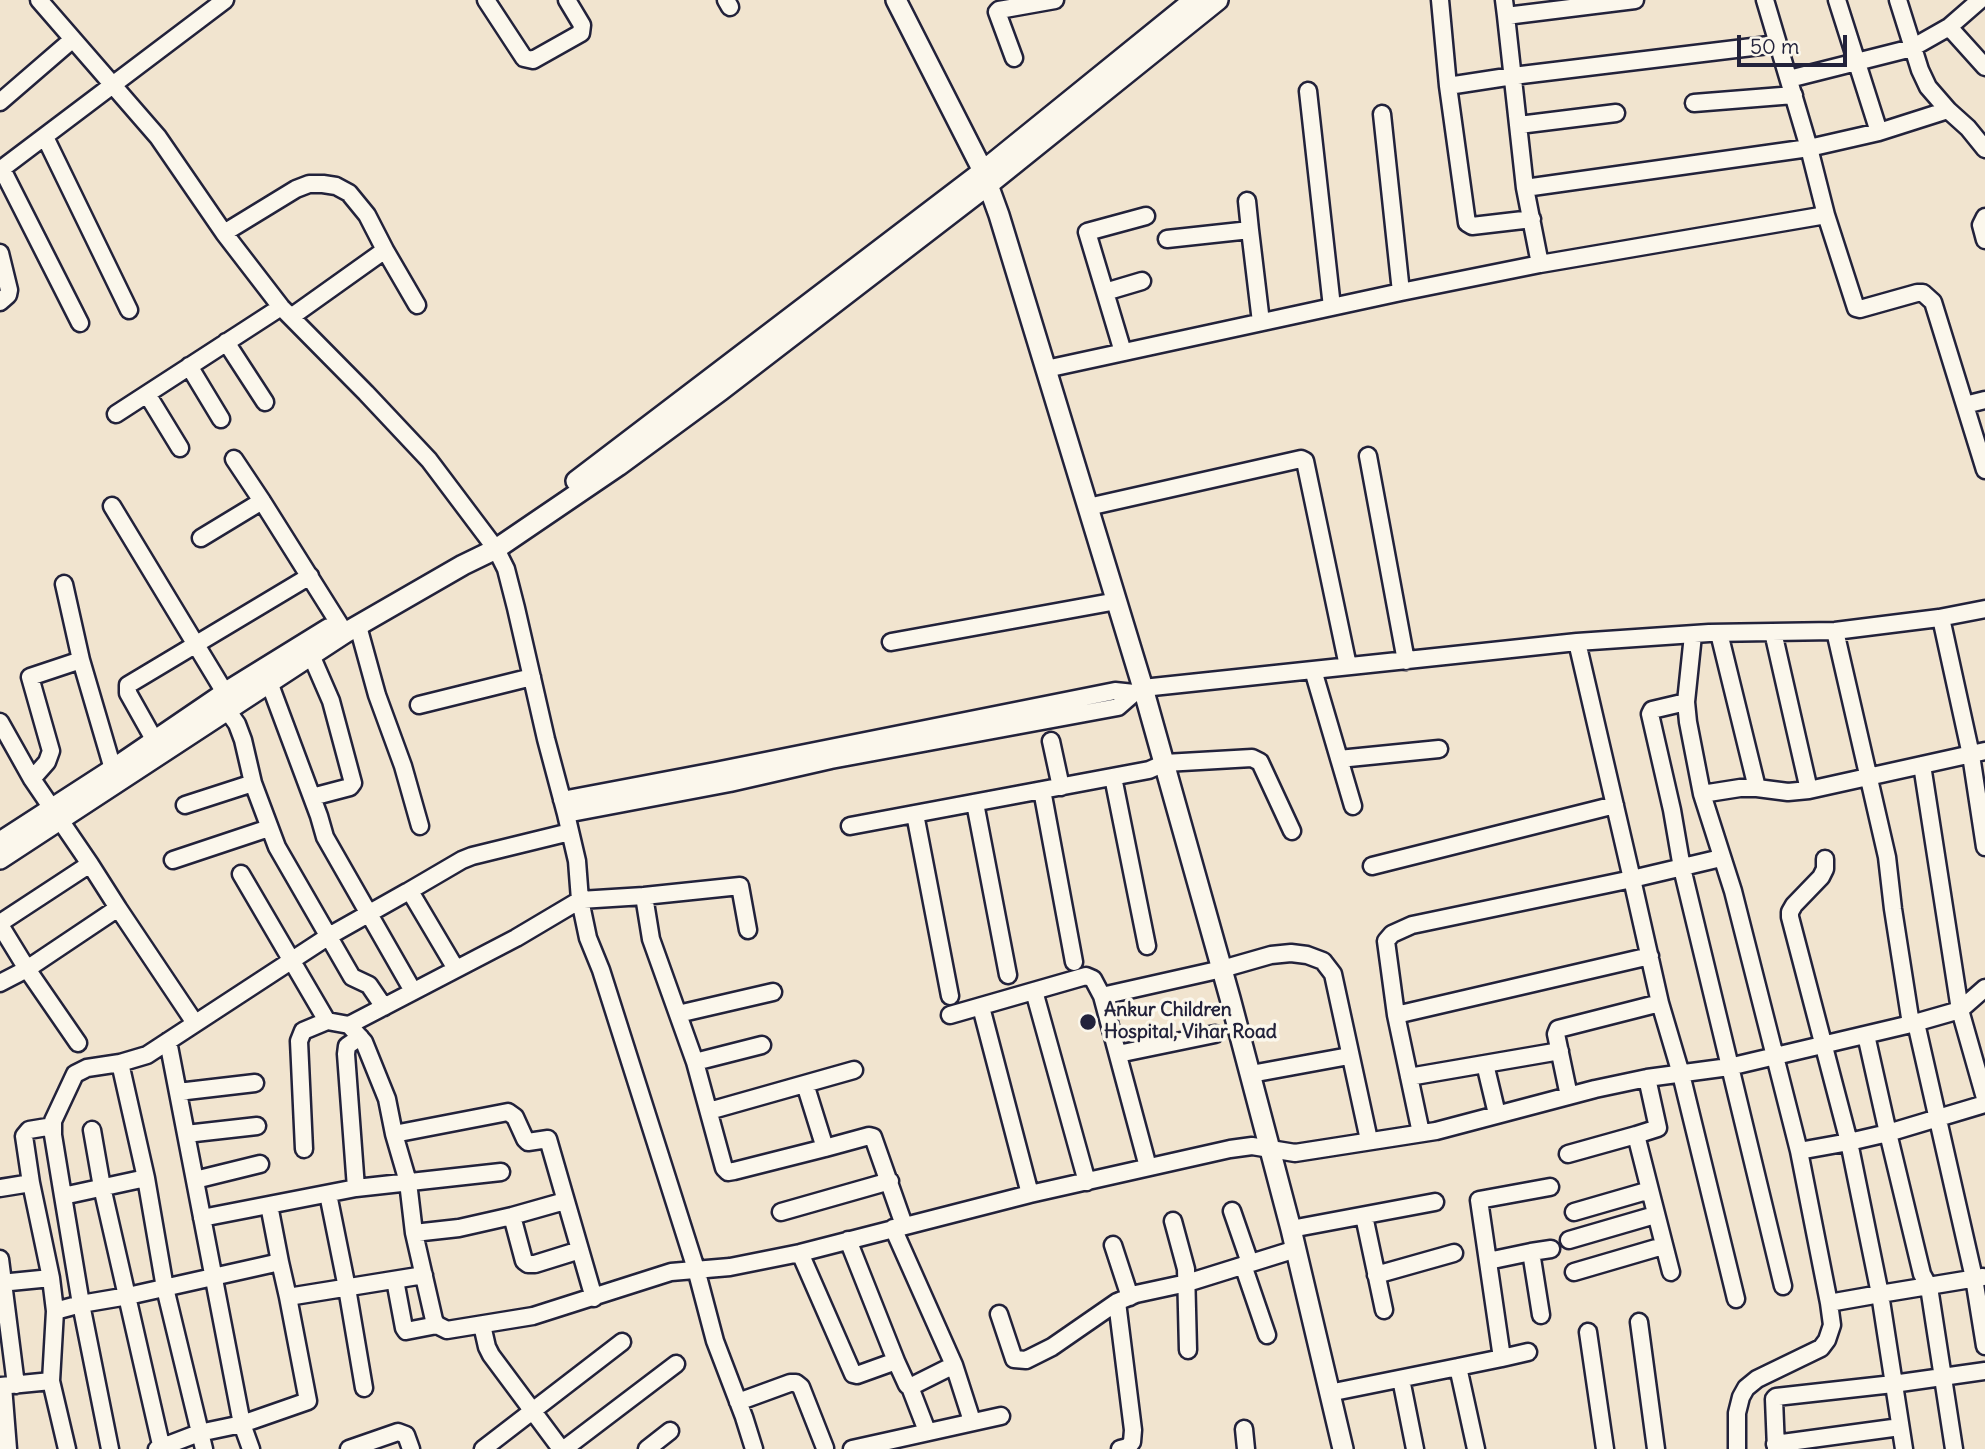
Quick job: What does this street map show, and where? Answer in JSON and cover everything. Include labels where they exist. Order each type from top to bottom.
[{"type":"street","points":[[39,0],[158,137],[223,233],[286,312],[429,460],[492,543],[506,569],[577,861],[580,900],[588,938],[601,970],[696,1269],[715,1341],[754,1449]]},
{"type":"street","points":[[80,323],[1,169],[225,0]]},
{"type":"street","points":[[486,0],[524,58],[533,60],[581,33],[582,25],[567,0]]},
{"type":"street","points":[[896,0],[986,178],[999,215],[1117,601],[1138,690],[1165,763],[1251,1074],[1343,1449]]},
{"type":"street","points":[[1014,58],[999,10],[1055,0]]},
{"type":"street","points":[[986,178],[1195,0]]},
{"type":"street","points":[[0,842],[57,814],[347,627],[463,565],[492,543],[554,511],[679,421],[986,178],[1218,0]]},
{"type":"street","points":[[1440,0],[1448,86],[1467,223],[1472,226],[1532,219]]},
{"type":"street","points":[[1540,264],[1525,187],[1505,8],[1635,0]]},
{"type":"street","points":[[1765,0],[1826,215],[1856,308],[1917,293],[1923,293],[1933,302],[1985,470]]},
{"type":"street","points":[[1837,0],[1879,132]]},
{"type":"street","points":[[1898,0],[1912,48],[1928,87],[1985,149]]},
{"type":"street","points":[[1694,103],[1791,87],[1856,62],[1912,48],[1948,27],[1980,0]]},
{"type":"street","points":[[1948,27],[1985,67]]},
{"type":"street","points":[[0,102],[73,39]]},
{"type":"street","points":[[1448,86],[1777,44]]},
{"type":"street","points":[[1308,91],[1332,307]]},
{"type":"street","points":[[1525,187],[1809,148],[1879,132],[1948,110]]},
{"type":"street","points":[[1519,125],[1616,113]]},
{"type":"street","points":[[1382,114],[1401,292]]},
{"type":"street","points":[[46,137],[129,310]]},
{"type":"street","points":[[223,233],[296,189],[309,184],[336,186],[349,193],[367,215],[417,305]]},
{"type":"street","points":[[1247,201],[1261,322]]},
{"type":"street","points":[[1046,369],[1540,264],[1826,215]]},
{"type":"street","points":[[1123,352],[1087,232],[1146,216]]},
{"type":"street","points":[[1985,216],[1981,225],[1985,240]]},
{"type":"street","points":[[1167,239],[1250,230]]},
{"type":"street","points":[[116,414],[226,342],[286,312],[385,250]]},
{"type":"street","points":[[0,253],[9,290],[8,295],[0,302]]},
{"type":"street","points":[[1105,292],[1142,281]]},
{"type":"street","points":[[226,342],[265,402]]},
{"type":"street","points":[[189,366],[221,419]]},
{"type":"street","points":[[146,394],[180,448]]},
{"type":"street","points":[[1965,405],[1985,400]]},
{"type":"street","points":[[1368,456],[1406,661]]},
{"type":"street","points":[[234,459],[310,576],[347,627],[377,695],[403,766],[420,825]]},
{"type":"street","points":[[1088,507],[1305,461],[1348,666]]},
{"type":"street","points":[[201,538],[262,501]]},
{"type":"street","points":[[113,506],[229,703],[243,740],[253,783],[277,847],[352,977],[369,985],[384,1007]]},
{"type":"street","points":[[155,740],[128,693],[128,685],[310,576]]},
{"type":"street","points":[[64,583],[81,660],[113,769]]},
{"type":"street","points":[[891,642],[1117,601]]},
{"type":"street","points":[[564,807],[1115,691],[1577,642],[1719,633],[1835,631],[1941,618],[1985,609]]},
{"type":"street","points":[[1941,618],[1978,753],[1985,847]]},
{"type":"street","points":[[0,859],[113,769],[155,740],[270,682],[347,627]]},
{"type":"street","points":[[1835,631],[1870,776],[1913,1023],[1980,1277],[1985,1346]]},
{"type":"street","points":[[1773,632],[1809,790]]},
{"type":"street","points":[[1719,633],[1757,788]]},
{"type":"street","points":[[1693,635],[1686,702],[1702,794],[1733,891],[1776,1055],[1799,1151],[1832,1325],[1821,1348],[1746,1388],[1737,1413],[1737,1449]]},
{"type":"street","points":[[1577,642],[1660,1003],[1681,1074],[1735,1299]]},
{"type":"street","points":[[311,655],[331,701],[353,783],[350,787],[312,797]]},
{"type":"street","points":[[32,779],[47,762],[51,751],[30,677],[81,660]]},
{"type":"street","points":[[1313,670],[1353,806]]},
{"type":"street","points":[[419,705],[532,677]]},
{"type":"street","points":[[270,682],[325,837],[413,991]]},
{"type":"street","points":[[1686,702],[1652,710],[1650,715],[1672,810],[1682,869],[1783,1286]]},
{"type":"street","points":[[0,722],[32,779],[195,1023]]},
{"type":"street","points":[[1051,741],[1061,787]]},
{"type":"street","points":[[1339,760],[1439,749]]},
{"type":"street","points":[[1702,794],[1740,788],[1788,792],[1809,790],[1978,753]]},
{"type":"street","points":[[850,826],[1149,770],[1165,763],[1256,759],[1260,762],[1292,831]]},
{"type":"street","points":[[1923,765],[1960,1010],[1985,1098]]},
{"type":"street","points":[[1113,777],[1147,946]]},
{"type":"street","points":[[185,805],[253,783]]},
{"type":"street","points":[[1042,790],[1074,962]]},
{"type":"street","points":[[975,803],[1007,975]]},
{"type":"street","points":[[1372,866],[1615,805]]},
{"type":"street","points":[[915,814],[950,996]]},
{"type":"street","points":[[173,860],[269,828]]},
{"type":"street","points":[[110,1449],[81,1304],[52,1135],[54,1121],[75,1074],[87,1068],[120,1063],[147,1055],[329,936],[462,860],[570,832]]},
{"type":"street","points":[[1421,1133],[1396,1015],[1386,941],[1392,934],[1412,925],[1682,869],[1721,858]]},
{"type":"street","points":[[1825,859],[1825,869],[1821,877],[1794,905],[1790,917],[1849,1142],[1880,1294],[1903,1449]]},
{"type":"street","points":[[78,1043],[0,924],[90,864]]},
{"type":"street","points":[[241,874],[327,1021],[355,1031],[364,1042],[387,1099],[408,1182],[414,1233],[434,1320],[447,1330],[533,1316],[671,1272],[730,1267],[800,1253],[1030,1194],[1230,1149],[1252,1146],[1295,1153],[1436,1131],[1647,1078],[1729,1066],[1866,1035],[1960,1010],[1985,988]]},
{"type":"street","points":[[356,1188],[347,1046],[355,1031],[384,1007],[516,938],[580,900],[740,886],[748,930]]},
{"type":"street","points":[[409,891],[456,969]]},
{"type":"street","points":[[644,896],[650,939],[695,1062],[724,1168],[728,1172],[873,1137],[890,1181],[898,1227],[954,1366],[972,1421]]},
{"type":"street","points":[[0,983],[27,969],[118,908]]},
{"type":"street","points":[[1102,996],[1222,970],[1271,955],[1291,953],[1323,961],[1333,974],[1369,1140]]},
{"type":"street","points":[[1396,1015],[1650,956]]},
{"type":"street","points":[[950,1015],[1090,976],[1102,996],[1148,1167]]},
{"type":"street","points":[[1034,991],[1087,1182]]},
{"type":"street","points":[[678,1014],[773,992]]},
{"type":"street","points":[[1569,1096],[1556,1034],[1558,1029],[1660,1003]]},
{"type":"street","points":[[981,1007],[1030,1194]]},
{"type":"street","points":[[304,1149],[299,1041],[303,1031],[327,1021]]},
{"type":"street","points":[[1118,1054],[1215,1034]]},
{"type":"street","points":[[1866,1035],[1922,1274],[1929,1287],[1954,1449]]},
{"type":"street","points":[[168,1041],[242,1424],[251,1449]]},
{"type":"street","points":[[695,1062],[762,1045]]},
{"type":"street","points":[[1409,1077],[1560,1051]]},
{"type":"street","points":[[1251,1074],[1349,1056]]},
{"type":"street","points":[[120,1063],[146,1178],[165,1288],[202,1441]]},
{"type":"street","points":[[1485,1064],[1497,1114]]},
{"type":"street","points":[[709,1111],[854,1070]]},
{"type":"street","points":[[1568,1154],[1658,1128],[1647,1078]]},
{"type":"street","points":[[178,1092],[255,1083]]},
{"type":"street","points":[[805,1084],[825,1148]]},
{"type":"street","points":[[1799,1151],[1888,1133],[1985,1104]]},
{"type":"street","points":[[394,1134],[508,1112],[512,1113],[524,1139],[532,1142],[548,1139],[594,1298]]},
{"type":"street","points":[[53,1126],[29,1130],[24,1136],[51,1278],[55,1311],[51,1381],[67,1449]]},
{"type":"street","points":[[186,1134],[257,1126]]},
{"type":"street","points":[[92,1130],[102,1187],[160,1449],[202,1441],[308,1401],[270,1205]]},
{"type":"street","points":[[1636,1135],[1671,1272]]},
{"type":"street","points":[[195,1180],[260,1164]]},
{"type":"street","points":[[202,1218],[356,1188],[500,1172]]},
{"type":"street","points":[[63,1196],[146,1178]]},
{"type":"street","points":[[781,1212],[890,1181]]},
{"type":"street","points":[[0,1188],[31,1183]]},
{"type":"street","points":[[1502,1358],[1479,1200],[1550,1187]]},
{"type":"street","points":[[1574,1212],[1650,1190]]},
{"type":"street","points":[[328,1194],[364,1388]]},
{"type":"street","points":[[414,1233],[459,1228],[565,1201]]},
{"type":"street","points":[[1291,1229],[1435,1202]]},
{"type":"street","points":[[1232,1211],[1267,1335]]},
{"type":"street","points":[[1569,1240],[1655,1215]]},
{"type":"street","points":[[512,1216],[524,1261],[528,1264],[580,1250]]},
{"type":"street","points":[[1364,1216],[1384,1310]]},
{"type":"street","points":[[1173,1221],[1186,1269],[1188,1350]]},
{"type":"street","points":[[848,1240],[895,1361],[910,1387],[927,1431]]},
{"type":"street","points":[[1113,1245],[1124,1299],[1133,1430],[1132,1442],[1128,1447],[1120,1449]]},
{"type":"street","points":[[1574,1272],[1663,1246]]},
{"type":"street","points":[[999,1314],[1014,1359],[1026,1360],[1052,1347],[1124,1299],[1187,1283],[1296,1249]]},
{"type":"street","points":[[1488,1261],[1551,1249]]},
{"type":"street","points":[[1531,1252],[1541,1315]]},
{"type":"street","points":[[800,1253],[853,1374],[857,1375],[895,1361]]},
{"type":"street","points":[[1376,1275],[1454,1253]]},
{"type":"street","points":[[0,1259],[8,1449]]},
{"type":"street","points":[[55,1311],[279,1262]]},
{"type":"street","points":[[288,1297],[424,1275]]},
{"type":"street","points":[[1829,1303],[1980,1277]]},
{"type":"street","points":[[1,1283],[51,1278]]},
{"type":"street","points":[[396,1280],[406,1331],[438,1325]]},
{"type":"street","points":[[1639,1322],[1656,1449]]},
{"type":"street","points":[[482,1325],[491,1355],[563,1449],[676,1364]]},
{"type":"street","points":[[1588,1332],[1605,1449]]},
{"type":"street","points":[[483,1449],[622,1342]]},
{"type":"street","points":[[1329,1393],[1528,1352]]},
{"type":"street","points":[[910,1387],[954,1366]]},
{"type":"street","points":[[1458,1367],[1476,1449]]},
{"type":"street","points":[[1900,1427],[1776,1446],[1774,1399],[1985,1371]]},
{"type":"street","points":[[1401,1378],[1415,1449]]},
{"type":"street","points":[[6,1386],[51,1381]]},
{"type":"street","points":[[738,1402],[796,1383],[801,1387],[825,1448]]},
{"type":"street","points":[[852,1449],[1001,1416]]},
{"type":"street","points":[[1244,1429],[1246,1449]]},
{"type":"street","points":[[647,1449],[670,1431]]},
{"type":"street","points":[[349,1449],[398,1432],[406,1434],[411,1449]]},
{"type":"place","name":"Ankur Children Hospital, Vihar Road","points":[[1088,1022]]}]
